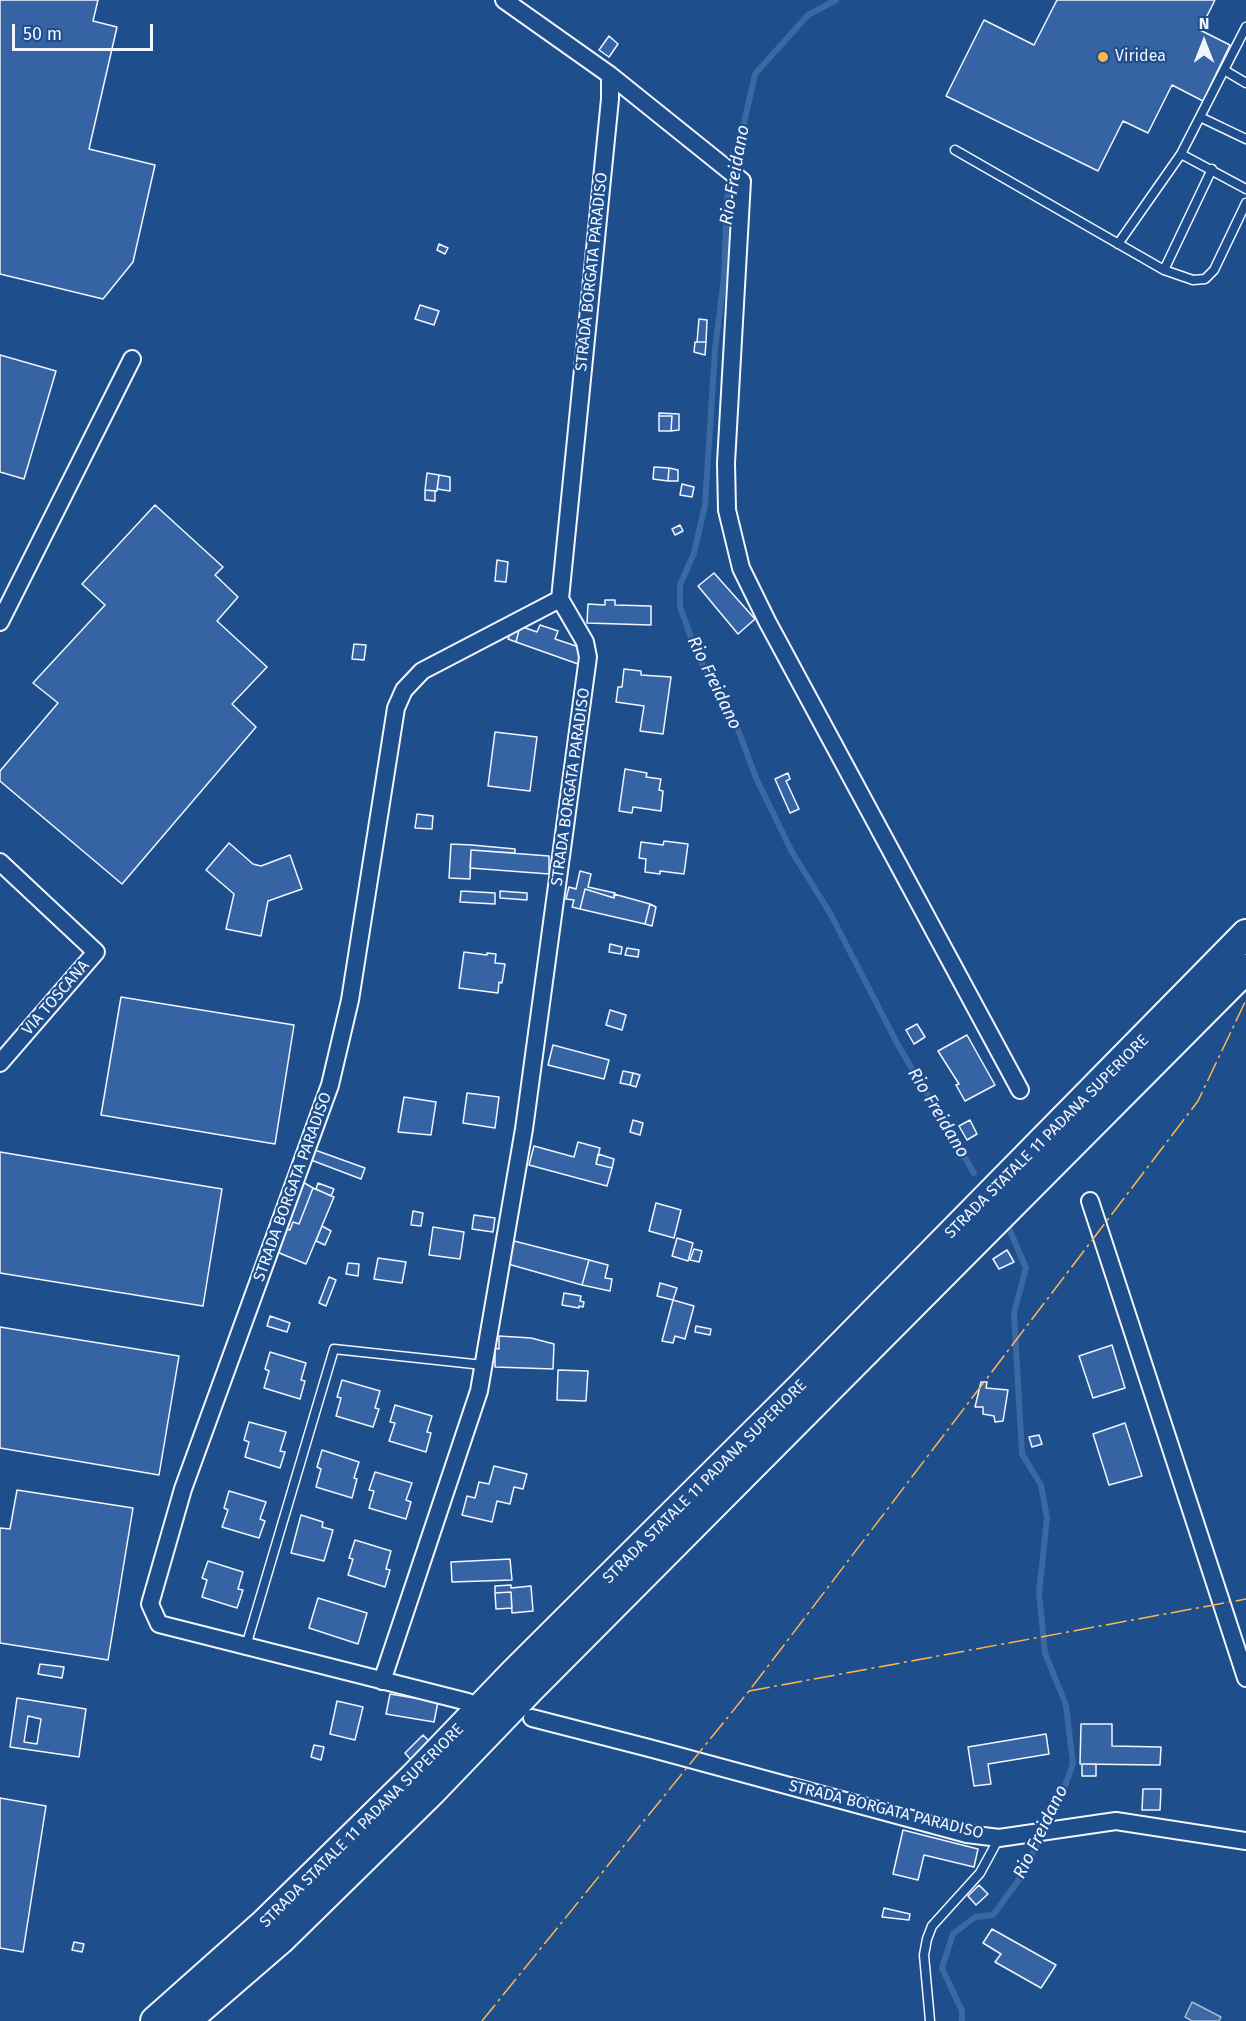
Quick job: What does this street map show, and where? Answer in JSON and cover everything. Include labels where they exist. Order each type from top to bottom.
[{"type":"highway","name":"STRADA STATALE 11 PADANA SUPERIORE","points":[[155,2021],[264,1924],[414,1777],[515,1672],[799,1389],[1246,934]]},
{"type":"highway","name":"STRADA STATALE 11 PADANA SUPERIORE","points":[[186,2021],[280,1941],[424,1799],[530,1689],[1246,969]]},
{"type":"highway","points":[[1217,999],[1246,978]]},
{"type":"street","points":[[504,0],[610,75],[742,181],[726,463],[727,510],[741,568],[767,621],[1020,1090]]},
{"type":"street","name":"STRADA BORGATA PARADISO","points":[[382,1681],[479,1391],[524,1129],[588,657],[585,642],[560,599],[610,99],[610,75]]},
{"type":"street","points":[[0,622],[132,359]]},
{"type":"street","name":"STRADA BORGATA PARADISO","points":[[468,1702],[159,1624],[150,1604],[183,1489],[330,1085],[350,1000],[396,708],[404,690],[422,671],[560,599]]},
{"type":"street","name":"VIA TOSCANA","points":[[0,862],[96,952],[0,1063]]},
{"type":"street","points":[[1090,1201],[1246,1678]]},
{"type":"street","name":"STRADA BORGATA PARADISO","points":[[532,1718],[967,1834],[999,1838],[1116,1821],[1246,1841]]},
{"type":"lane","points":[[1119,244],[1181,154],[1245,32]]},
{"type":"lane","points":[[1224,70],[1246,83]]},
{"type":"lane","points":[[1200,117],[1246,139]]},
{"type":"lane","points":[[955,150],[1164,270],[1193,280],[1206,279],[1214,270],[1246,203]]},
{"type":"lane","points":[[1181,154],[1246,189]]},
{"type":"lane","points":[[1164,270],[1212,170]]},
{"type":"lane","points":[[246,1646],[334,1349],[483,1365]]},
{"type":"lane","points":[[930,2021],[924,1954],[929,1932],[980,1873],[999,1838]]},
{"type":"water","points":[[1192,2002],[1221,2017],[1219,2021],[1192,2021],[1185,2017]]},
{"type":"building","points":[[0,0],[98,0],[93,21],[117,27],[89,149],[155,165],[133,262],[103,299],[0,274]]},
{"type":"building","points":[[1057,0],[1215,0],[1200,30],[1230,45],[1203,101],[1172,85],[1148,133],[1123,121],[1098,171],[946,96],[984,20],[1034,45]]},
{"type":"building","points":[[609,36],[618,44],[609,57],[599,50]]},
{"type":"building","points":[[439,244],[448,248],[445,254],[437,250]]},
{"type":"building","points":[[420,305],[439,311],[434,325],[415,319]]},
{"type":"building","points":[[699,319],[707,320],[706,342],[697,342]]},
{"type":"building","points":[[695,342],[706,342],[705,355],[694,352]]},
{"type":"building","points":[[0,355],[56,371],[24,479],[0,472]]},
{"type":"building","points":[[659,413],[679,414],[679,430],[671,431],[672,416],[659,416]]},
{"type":"building","points":[[659,416],[672,416],[671,431],[659,431]]},
{"type":"building","points":[[654,467],[669,468],[668,481],[653,479]]},
{"type":"building","points":[[669,468],[678,470],[678,481],[668,481]]},
{"type":"building","points":[[427,473],[439,475],[437,491],[425,490]]},
{"type":"building","points":[[439,475],[450,477],[450,491],[437,489]]},
{"type":"building","points":[[682,484],[694,487],[692,497],[680,495]]},
{"type":"building","points":[[425,490],[435,491],[435,501],[425,500]]},
{"type":"building","points":[[155,505],[223,567],[215,575],[238,597],[217,621],[267,667],[232,704],[256,727],[122,884],[0,781],[0,771],[58,703],[33,683],[105,605],[82,584]]},
{"type":"building","points":[[680,525],[683,531],[675,535],[672,529]]},
{"type":"building","points":[[497,560],[508,562],[506,582],[495,581]]},
{"type":"building","points":[[714,573],[755,619],[738,634],[698,586]]},
{"type":"building","points":[[605,600],[615,600],[615,605],[651,606],[651,625],[587,623],[588,604],[605,605]]},
{"type":"building","points":[[540,625],[558,631],[555,639],[582,648],[578,664],[516,642],[520,626],[537,632]]},
{"type":"building","points":[[513,627],[519,630],[516,642],[508,639]]},
{"type":"building","points":[[354,644],[366,645],[364,660],[352,659]]},
{"type":"building","points":[[624,669],[641,671],[641,675],[671,677],[663,734],[640,731],[644,706],[616,702],[618,687],[622,687]]},
{"type":"building","points":[[495,732],[537,737],[530,791],[488,786]]},
{"type":"building","points":[[625,769],[647,773],[646,777],[661,779],[659,790],[663,791],[661,811],[633,807],[632,813],[619,811]]},
{"type":"building","points":[[788,773],[790,779],[786,781],[799,809],[790,813],[775,779]]},
{"type":"building","points":[[417,814],[433,816],[432,829],[415,828]]},
{"type":"building","points":[[664,841],[688,844],[684,874],[645,872],[646,859],[639,858],[641,842],[663,845]]},
{"type":"building","points":[[229,843],[253,864],[261,866],[290,855],[302,889],[268,901],[261,936],[226,929],[234,894],[206,870]]},
{"type":"building","points":[[451,844],[515,849],[515,853],[471,850],[470,879],[449,878]]},
{"type":"building","points":[[471,850],[549,856],[549,874],[470,868]]},
{"type":"building","points":[[580,871],[591,874],[588,887],[615,893],[614,898],[585,889],[580,909],[572,907],[574,900],[566,899],[569,887],[576,889]]},
{"type":"building","points":[[585,889],[614,898],[614,894],[650,904],[645,924],[580,909]]},
{"type":"building","points":[[461,891],[495,893],[495,904],[460,902]]},
{"type":"building","points":[[500,891],[527,893],[527,900],[500,898]]},
{"type":"building","points":[[650,904],[656,907],[652,926],[645,924]]},
{"type":"building","points":[[610,944],[622,947],[621,954],[609,952]]},
{"type":"building","points":[[627,948],[639,950],[638,957],[625,955]]},
{"type":"building","points":[[464,952],[496,954],[495,963],[505,964],[498,993],[459,988]]},
{"type":"building","points":[[121,997],[294,1025],[275,1144],[101,1115]]},
{"type":"building","points":[[610,1010],[626,1015],[622,1030],[606,1025]]},
{"type":"building","points":[[917,1024],[925,1037],[914,1044],[906,1030]]},
{"type":"building","points":[[967,1035],[995,1085],[965,1101],[956,1085],[959,1084],[938,1051]]},
{"type":"building","points":[[553,1045],[609,1060],[604,1079],[548,1065]]},
{"type":"building","points":[[623,1071],[633,1073],[630,1085],[620,1083]]},
{"type":"building","points":[[633,1073],[640,1075],[636,1087],[630,1085]]},
{"type":"building","points":[[467,1093],[499,1097],[495,1128],[463,1123]]},
{"type":"building","points":[[404,1097],[436,1102],[431,1135],[398,1132]]},
{"type":"building","points":[[633,1120],[643,1123],[640,1135],[630,1132]]},
{"type":"building","points":[[970,1120],[977,1134],[967,1140],[959,1126]]},
{"type":"building","points":[[578,1142],[600,1148],[596,1164],[612,1168],[607,1186],[529,1165],[534,1146],[574,1157]]},
{"type":"building","points":[[315,1150],[365,1168],[361,1179],[311,1160]]},
{"type":"building","points":[[0,1152],[222,1189],[203,1306],[0,1273]]},
{"type":"building","points":[[598,1154],[614,1159],[612,1168],[596,1164]]},
{"type":"building","points":[[301,1181],[313,1188],[299,1224],[293,1222],[290,1230],[286,1229]]},
{"type":"building","points":[[318,1183],[334,1189],[331,1196],[316,1189]]},
{"type":"building","points":[[313,1188],[334,1197],[306,1264],[277,1252],[286,1229],[290,1230],[293,1222],[299,1224]]},
{"type":"building","points":[[656,1203],[681,1210],[674,1238],[649,1231]]},
{"type":"building","points":[[413,1211],[423,1213],[421,1226],[411,1225]]},
{"type":"building","points":[[474,1215],[495,1218],[493,1232],[472,1229]]},
{"type":"building","points":[[322,1226],[331,1231],[325,1245],[316,1241]]},
{"type":"building","points":[[433,1227],[464,1232],[460,1259],[429,1255]]},
{"type":"building","points":[[677,1238],[693,1243],[688,1261],[672,1256]]},
{"type":"building","points":[[514,1241],[589,1260],[582,1285],[508,1264]]},
{"type":"building","points":[[694,1249],[702,1251],[699,1262],[690,1260]]},
{"type":"building","points":[[1007,1250],[1014,1262],[999,1269],[993,1259]]},
{"type":"building","points":[[378,1258],[406,1262],[402,1283],[374,1279]]},
{"type":"building","points":[[589,1260],[608,1265],[605,1278],[612,1279],[610,1291],[582,1285]]},
{"type":"building","points":[[348,1263],[359,1264],[358,1276],[346,1274]]},
{"type":"building","points":[[329,1277],[336,1280],[326,1306],[319,1303]]},
{"type":"building","points":[[660,1283],[677,1288],[673,1300],[657,1296]]},
{"type":"building","points":[[564,1293],[581,1296],[580,1301],[584,1302],[583,1307],[562,1305]]},
{"type":"building","points":[[673,1300],[694,1306],[685,1339],[675,1336],[673,1343],[662,1341]]},
{"type":"building","points":[[270,1316],[290,1323],[287,1332],[267,1326]]},
{"type":"building","points":[[696,1326],[711,1329],[710,1335],[695,1332]]},
{"type":"building","points":[[0,1327],[179,1356],[159,1475],[0,1448]]},
{"type":"building","points":[[499,1336],[531,1338],[554,1344],[553,1369],[495,1367],[495,1348],[499,1349]]},
{"type":"building","points":[[1112,1345],[1125,1388],[1093,1398],[1079,1356]]},
{"type":"building","points":[[270,1352],[306,1363],[301,1380],[305,1381],[300,1399],[264,1388],[269,1371],[265,1369]]},
{"type":"building","points":[[558,1370],[588,1371],[586,1401],[557,1400]]},
{"type":"building","points":[[342,1380],[380,1391],[375,1408],[379,1409],[373,1427],[336,1416],[341,1398],[337,1397]]},
{"type":"building","points":[[981,1382],[987,1382],[986,1388],[1008,1390],[1003,1421],[995,1422],[994,1416],[983,1414],[983,1407],[975,1407]]},
{"type":"building","points":[[395,1405],[432,1416],[427,1432],[431,1433],[426,1452],[389,1441],[395,1423],[390,1422]]},
{"type":"building","points":[[249,1422],[286,1432],[280,1451],[285,1452],[280,1468],[245,1457],[249,1442],[244,1440]]},
{"type":"building","points":[[1125,1423],[1142,1476],[1109,1485],[1093,1434]]},
{"type":"building","points":[[1039,1435],[1042,1444],[1032,1447],[1029,1437]]},
{"type":"building","points":[[322,1450],[359,1462],[354,1478],[357,1479],[352,1498],[316,1487],[321,1469],[317,1467]]},
{"type":"building","points":[[494,1466],[527,1474],[523,1489],[514,1487],[510,1504],[497,1501],[492,1522],[462,1515],[467,1496],[475,1498],[479,1482],[489,1484]]},
{"type":"building","points":[[375,1472],[412,1483],[406,1500],[411,1502],[406,1519],[369,1508],[374,1491],[369,1490]]},
{"type":"building","points":[[17,1490],[133,1508],[108,1660],[0,1643],[0,1528],[10,1529]]},
{"type":"building","points":[[229,1491],[266,1502],[260,1519],[265,1521],[259,1538],[222,1527],[228,1510],[224,1508]]},
{"type":"building","points":[[301,1515],[323,1522],[322,1527],[333,1530],[324,1561],[291,1553]]},
{"type":"building","points":[[355,1540],[391,1551],[386,1569],[390,1570],[385,1587],[348,1575],[353,1559],[349,1558]]},
{"type":"building","points":[[510,1559],[512,1580],[452,1582],[451,1562]]},
{"type":"building","points":[[208,1561],[243,1572],[238,1589],[243,1590],[237,1608],[202,1597],[207,1580],[202,1578]]},
{"type":"building","points":[[511,1585],[511,1588],[531,1586],[533,1611],[512,1613],[511,1592],[495,1593],[495,1586]]},
{"type":"building","points":[[511,1592],[512,1608],[496,1609],[495,1593]]},
{"type":"building","points":[[318,1598],[367,1613],[358,1644],[309,1628]]},
{"type":"building","points":[[40,1664],[64,1667],[62,1678],[38,1674]]},
{"type":"building","points":[[390,1694],[438,1702],[434,1722],[386,1714]]},
{"type":"building","points":[[17,1698],[86,1709],[79,1757],[10,1747]],"holes":[[[28,1716],[41,1719],[37,1744],[24,1742]]]},
{"type":"building","points":[[337,1701],[363,1707],[355,1740],[330,1734]]},
{"type":"building","points":[[1081,1724],[1112,1724],[1112,1746],[1161,1747],[1160,1765],[1080,1764]]},
{"type":"building","points":[[1046,1734],[1049,1754],[988,1764],[991,1784],[974,1786],[968,1747]]},
{"type":"building","points":[[423,1735],[431,1743],[412,1761],[405,1753]]},
{"type":"building","points":[[314,1745],[324,1747],[321,1760],[311,1757]]},
{"type":"building","points":[[1082,1764],[1096,1764],[1096,1776],[1082,1776]]},
{"type":"building","points":[[1143,1789],[1161,1789],[1160,1810],[1142,1810]]},
{"type":"building","points":[[0,1798],[46,1806],[23,1952],[0,1948]]},
{"type":"building","points":[[903,1830],[978,1849],[974,1867],[924,1855],[918,1880],[893,1874]]},
{"type":"building","points":[[979,1885],[988,1894],[976,1905],[968,1896]]},
{"type":"building","points":[[884,1908],[910,1914],[909,1920],[882,1917]]},
{"type":"building","points":[[992,1929],[1056,1965],[1041,1988],[995,1962],[1001,1954],[983,1943]]},
{"type":"building","points":[[74,1942],[84,1944],[82,1952],[72,1950]]},
{"type":"waterway","name":"Rio Freidano","points":[[836,0],[808,15],[755,74],[727,199],[724,277],[715,350],[705,505],[694,553],[680,585],[680,607],[698,657],[731,711],[756,778],[792,852],[830,913],[898,1045],[974,1173]]},
{"type":"waterway","name":"Rio Freidano","points":[[962,2021],[962,2011],[942,1968],[953,1934],[975,1917],[993,1915],[1018,1881],[1058,1805],[1073,1764],[1066,1705],[1045,1653],[1039,1593],[1047,1518],[1041,1485],[1022,1454],[1014,1313],[1026,1268],[1008,1226]]},
{"type":"power","points":[[482,2021],[749,1691],[1198,1101],[1246,1000]]},
{"type":"power","points":[[749,1691],[1246,1599]]},
{"type":"place","name":"Viridea","points":[[1103,57]]}]
